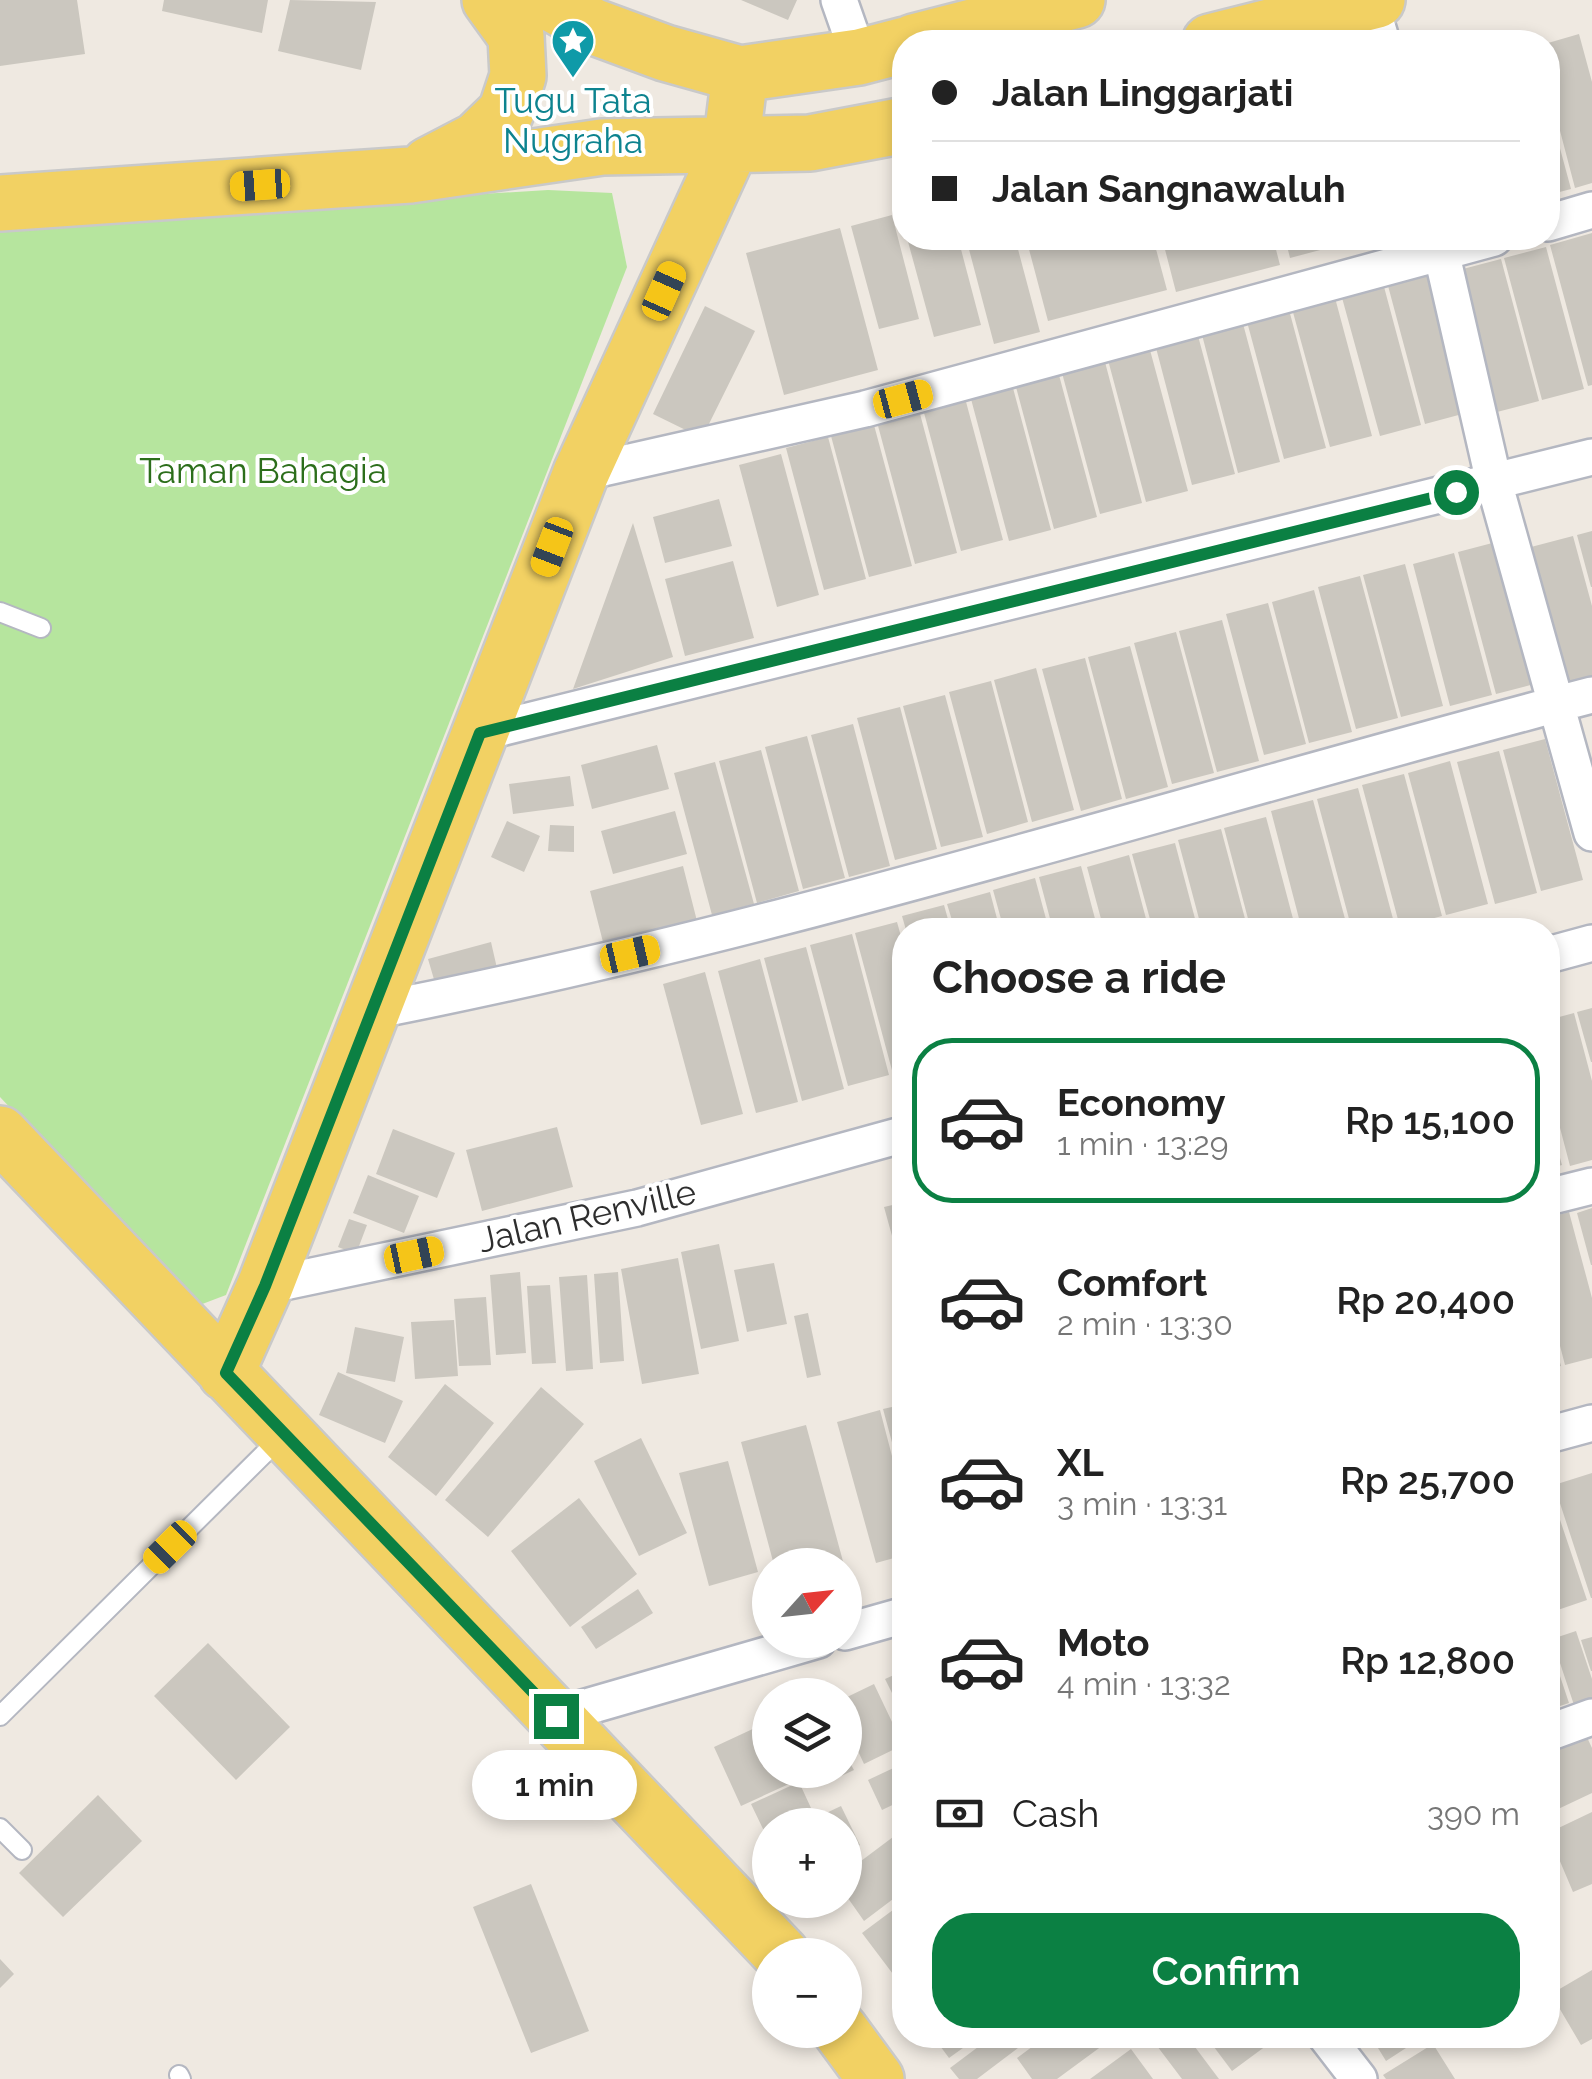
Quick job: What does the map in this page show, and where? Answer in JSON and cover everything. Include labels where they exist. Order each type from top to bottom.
[{"type":"main road","points":[[410,175],[477,140],[506,112],[518,76],[516,36],[490,0]]},
{"type":"main road","points":[[546,0],[610,32],[665,53],[740,74],[882,51]]},
{"type":"main road","points":[[961,30],[1077,0]]},
{"type":"main road","points":[[1267,30],[1357,11]]},
{"type":"main road","points":[[226,1373],[265,1286],[581,473],[731,146],[740,74]]},
{"type":"main road","points":[[0,203],[410,175],[602,148],[810,143],[892,127]]},
{"type":"main road","points":[[0,1134],[766,1938]]},
{"type":"main road","points":[[853,2048],[876,2079]]},
{"type":"street","points":[[839,0],[882,51]]},
{"type":"street","points":[[1560,219],[1592,210]]},
{"type":"street","points":[[581,473],[864,409],[1422,250]]},
{"type":"street","points":[[1441,250],[1494,482],[1592,833]]},
{"type":"street","points":[[480,733],[1592,457]]},
{"type":"street","points":[[372,1011],[700,938],[1592,695]]},
{"type":"street","points":[[1560,952],[1592,943]]},
{"type":"street","name":"Jalan Renville","points":[[265,1286],[636,1208],[892,1138]]},
{"type":"street","points":[[1560,1195],[1592,1186]]},
{"type":"street","points":[[1560,1431],[1592,1422]]},
{"type":"street","points":[[862,1627],[892,1619]]},
{"type":"street","points":[[556,1716],[756,1658]]},
{"type":"street","points":[[1560,1729],[1592,1717]]},
{"type":"street","points":[[1335,2048],[1359,2079]]},
{"type":"lane","points":[[0,612],[41,628]]},
{"type":"lane","points":[[0,1716],[284,1434]]},
{"type":"lane","points":[[0,1828],[22,1850]]},
{"type":"green space","name":"Taman Bahagia","points":[[548,190],[612,193],[627,267],[226,1295],[197,1306],[0,1097],[0,223]]},
{"type":"building","points":[[0,0],[77,0],[85,54],[0,66]]},
{"type":"building","points":[[164,0],[268,0],[262,33],[162,11]]},
{"type":"building","points":[[290,0],[376,2],[361,70],[278,51]]},
{"type":"building","points":[[741,0],[797,0],[788,20]]},
{"type":"building","points":[[1579,34],[1592,82],[1592,183],[1575,188],[1560,131],[1560,40]]},
{"type":"building","points":[[1560,148],[1571,189],[1560,192]]},
{"type":"building","points":[[892,215],[892,250],[901,250],[919,319],[879,329],[851,226]]},
{"type":"building","points":[[840,228],[878,370],[784,395],[746,253]]},
{"type":"building","points":[[1592,233],[1592,385],[1588,386],[1551,250],[1560,250],[1560,242]]},
{"type":"building","points":[[910,250],[961,250],[981,325],[934,337]]},
{"type":"building","points":[[969,250],[1018,250],[1040,332],[994,344]]},
{"type":"building","points":[[1029,250],[1156,250],[1167,290],[1048,321]]},
{"type":"building","points":[[1165,250],[1276,250],[1280,265],[1176,292]]},
{"type":"building","points":[[1288,250],[1320,250],[1290,258]]},
{"type":"building","points":[[1547,250],[1584,389],[1542,400],[1504,258]]},
{"type":"building","points":[[1501,259],[1539,401],[1497,412],[1459,270]]},
{"type":"building","points":[[1429,271],[1466,413],[1425,424],[1387,282]]},
{"type":"building","points":[[1383,283],[1421,425],[1380,436],[1341,294]]},
{"type":"building","points":[[1334,294],[1372,436],[1330,447],[1291,305]]},
{"type":"building","points":[[705,306],[755,331],[702,438],[653,414]]},
{"type":"building","points":[[1288,306],[1326,448],[1284,459],[1246,318]]},
{"type":"building","points":[[1242,320],[1280,462],[1238,473],[1201,331]]},
{"type":"building","points":[[1197,332],[1235,474],[1192,485],[1155,344]]},
{"type":"building","points":[[1150,350],[1188,491],[1146,502],[1108,360]]},
{"type":"building","points":[[1105,362],[1142,503],[1100,514],[1062,373]]},
{"type":"building","points":[[1059,375],[1097,517],[1054,529],[1016,387]]},
{"type":"building","points":[[1013,388],[1051,530],[1009,541],[971,399]]},
{"type":"building","points":[[965,398],[1003,540],[961,551],[923,409]]},
{"type":"building","points":[[919,410],[957,553],[915,564],[877,422]]},
{"type":"building","points":[[874,425],[912,566],[869,577],[831,436]]},
{"type":"building","points":[[828,437],[866,579],[824,590],[786,448]]},
{"type":"building","points":[[781,454],[819,595],[777,607],[739,465]]},
{"type":"building","points":[[719,499],[732,546],[665,563],[653,517]]},
{"type":"building","points":[[633,523],[673,657],[573,689]]},
{"type":"building","points":[[1592,531],[1592,587],[1591,587],[1577,535]]},
{"type":"building","points":[[1573,536],[1592,606],[1592,682],[1569,688],[1531,547]]},
{"type":"building","points":[[1500,541],[1538,683],[1496,694],[1458,552]]},
{"type":"building","points":[[1454,553],[1492,695],[1450,706],[1413,564]]},
{"type":"building","points":[[733,561],[754,638],[685,656],[665,579]]},
{"type":"building","points":[[1405,564],[1443,706],[1401,717],[1363,575]]},
{"type":"building","points":[[1360,576],[1398,718],[1356,729],[1318,587]]},
{"type":"building","points":[[1314,590],[1352,732],[1309,743],[1272,602]]},
{"type":"building","points":[[1268,603],[1306,744],[1264,755],[1226,614]]},
{"type":"building","points":[[1222,620],[1259,761],[1217,772],[1179,631]]},
{"type":"building","points":[[1176,632],[1214,773],[1172,784],[1134,643]]},
{"type":"building","points":[[1130,646],[1168,787],[1126,799],[1088,657]]},
{"type":"building","points":[[1085,658],[1122,799],[1081,811],[1042,669]]},
{"type":"building","points":[[1036,668],[1074,810],[1032,822],[994,680]]},
{"type":"building","points":[[991,681],[1028,822],[987,834],[949,692]]},
{"type":"building","points":[[945,695],[983,837],[941,847],[903,706]]},
{"type":"building","points":[[900,707],[937,849],[895,860],[857,718]]},
{"type":"building","points":[[853,724],[890,866],[849,877],[811,735]]},
{"type":"building","points":[[807,736],[845,878],[803,889],[765,747]]},
{"type":"building","points":[[1545,739],[1583,880],[1541,891],[1503,750]]},
{"type":"building","points":[[657,745],[669,789],[592,809],[581,765]]},
{"type":"building","points":[[761,750],[799,891],[757,903],[719,761]]},
{"type":"building","points":[[1499,751],[1537,893],[1495,904],[1457,762]]},
{"type":"building","points":[[1450,761],[1488,904],[1446,915],[1408,773]]},
{"type":"building","points":[[715,762],[754,904],[712,915],[674,773]]},
{"type":"building","points":[[1404,774],[1442,916],[1398,918],[1362,785]]},
{"type":"building","points":[[570,776],[574,806],[513,814],[509,784]]},
{"type":"building","points":[[1358,788],[1393,918],[1349,918],[1317,799]]},
{"type":"building","points":[[1313,800],[1345,918],[1299,918],[1271,811]]},
{"type":"building","points":[[675,811],[687,854],[613,874],[601,831]]},
{"type":"building","points":[[1266,817],[1293,918],[1248,918],[1224,828]]},
{"type":"building","points":[[507,821],[540,836],[524,872],[491,857]]},
{"type":"building","points":[[550,825],[574,826],[574,852],[548,851]]},
{"type":"building","points":[[1221,829],[1245,918],[1199,918],[1178,840]]},
{"type":"building","points":[[1175,843],[1195,918],[1150,918],[1132,854]]},
{"type":"building","points":[[1129,855],[1146,918],[1101,918],[1087,867]]},
{"type":"building","points":[[683,866],[697,921],[604,946],[590,891]]},
{"type":"building","points":[[1081,866],[1095,918],[1050,918],[1039,877]]},
{"type":"building","points":[[1035,878],[1046,918],[1001,918],[993,890]]},
{"type":"building","points":[[990,892],[997,918],[951,918],[947,904]]},
{"type":"building","points":[[944,905],[948,918],[903,918]]},
{"type":"building","points":[[892,923],[892,1070],[855,933]]},
{"type":"building","points":[[852,934],[889,1075],[848,1086],[810,945]]},
{"type":"building","points":[[491,942],[499,977],[438,993],[428,959]]},
{"type":"building","points":[[806,947],[844,1089],[802,1101],[764,958]]},
{"type":"building","points":[[760,959],[798,1102],[756,1113],[718,971]]},
{"type":"building","points":[[705,972],[743,1114],[701,1125],[663,984]]},
{"type":"building","points":[[1592,1008],[1592,1062],[1591,1062],[1577,1012]]},
{"type":"building","points":[[1574,1013],[1592,1081],[1592,1160],[1570,1166],[1560,1128],[1560,1017]]},
{"type":"building","points":[[557,1127],[573,1187],[482,1211],[466,1150]]},
{"type":"building","points":[[393,1129],[455,1153],[437,1198],[376,1174]]},
{"type":"building","points":[[368,1175],[419,1196],[404,1233],[353,1213]]},
{"type":"building","points":[[892,1205],[892,1236],[884,1207]]},
{"type":"building","points":[[1592,1208],[1592,1265],[1591,1265],[1577,1213]]},
{"type":"building","points":[[1569,1212],[1592,1298],[1592,1358],[1565,1365],[1560,1346],[1560,1215]]},
{"type":"building","points":[[349,1219],[367,1225],[356,1254],[338,1247]]},
{"type":"building","points":[[719,1244],[739,1341],[701,1349],[681,1252]]},
{"type":"building","points":[[678,1258],[699,1374],[642,1384],[621,1269]]},
{"type":"building","points":[[774,1263],[787,1324],[747,1332],[734,1270]]},
{"type":"building","points":[[520,1272],[526,1353],[496,1355],[490,1275]]},
{"type":"building","points":[[618,1272],[624,1361],[600,1363],[594,1274]]},
{"type":"building","points":[[587,1275],[593,1369],[566,1371],[559,1277]]},
{"type":"building","points":[[550,1285],[556,1363],[532,1364],[527,1286]]},
{"type":"building","points":[[486,1297],[491,1365],[459,1366],[454,1299]]},
{"type":"building","points":[[808,1313],[821,1375],[807,1378],[794,1316]]},
{"type":"building","points":[[454,1320],[458,1376],[415,1379],[411,1322]]},
{"type":"building","points":[[355,1327],[404,1337],[395,1382],[346,1373]]},
{"type":"building","points":[[338,1372],[403,1401],[385,1443],[319,1415]]},
{"type":"building","points":[[445,1384],[494,1423],[436,1496],[388,1457]]},
{"type":"building","points":[[541,1387],[584,1424],[488,1537],[445,1500]]},
{"type":"building","points":[[892,1407],[892,1442],[883,1409]]},
{"type":"building","points":[[880,1410],[892,1456],[892,1559],[876,1563],[837,1422]]},
{"type":"building","points":[[806,1425],[839,1548],[769,1548],[741,1442]]},
{"type":"building","points":[[641,1438],[687,1533],[639,1556],[594,1461]]},
{"type":"building","points":[[728,1461],[752,1550],[752,1574],[709,1586],[679,1473]]},
{"type":"building","points":[[1592,1473],[1592,1598],[1560,1503],[1560,1483]]},
{"type":"building","points":[[579,1498],[637,1574],[570,1627],[511,1551]]},
{"type":"building","points":[[1560,1520],[1587,1600],[1560,1609]]},
{"type":"building","points":[[638,1589],[653,1613],[596,1649],[581,1627]]},
{"type":"building","points":[[1576,1631],[1592,1679],[1592,1703],[1575,1708],[1560,1663],[1560,1636]]},
{"type":"building","points":[[1592,1637],[1592,1671],[1591,1671],[1581,1640]]},
{"type":"building","points":[[208,1643],[290,1727],[236,1780],[154,1696]]},
{"type":"building","points":[[1560,1676],[1569,1703],[1560,1706]]},
{"type":"building","points":[[874,1684],[892,1722],[892,1750],[864,1764],[862,1690]]},
{"type":"building","points":[[752,1729],[752,1788],[780,1788],[741,1806],[714,1747]]},
{"type":"building","points":[[1584,1731],[1592,1748],[1592,1793],[1560,1808],[1560,1742]]},
{"type":"building","points":[[892,1769],[892,1805],[882,1810],[868,1780]]},
{"type":"building","points":[[786,1788],[802,1788],[811,1808],[753,1808],[751,1804]]},
{"type":"building","points":[[98,1795],[142,1841],[63,1917],[19,1873]]},
{"type":"building","points":[[1592,1812],[1592,1884],[1573,1892],[1560,1861],[1560,1827]]},
{"type":"building","points":[[892,1838],[892,1900],[864,1921],[862,1860]]},
{"type":"building","points":[[531,1884],[589,2031],[531,2053],[473,1907]]},
{"type":"building","points":[[892,1911],[892,1973],[862,1933]]},
{"type":"building","points":[[0,1959],[14,1974],[0,1988]]},
{"type":"building","points":[[1592,1970],[1592,2039],[1581,2045],[1560,2009],[1560,1989]]},
{"type":"building","points":[[942,2048],[963,2048],[949,2058]]},
{"type":"building","points":[[977,2048],[1018,2048],[977,2079],[959,2079],[950,2068]]},
{"type":"building","points":[[1030,2048],[1099,2048],[1057,2079],[1032,2079],[1017,2058]]},
{"type":"building","points":[[1159,2048],[1196,2048],[1219,2079],[1182,2079]]},
{"type":"building","points":[[1215,2048],[1263,2048],[1232,2071]]},
{"type":"building","points":[[1378,2048],[1406,2048],[1386,2061]]},
{"type":"building","points":[[1427,2048],[1436,2048],[1455,2079],[1386,2079],[1383,2075]]},
{"type":"building","points":[[1131,2049],[1153,2079],[1090,2079]]},
{"type":"place","name":"Tugu Tata Nugraha","points":[[573,79]]},
{"type":"route","points":[[556,1716],[226,1373],[265,1286],[480,733],[1456,492]]}]
